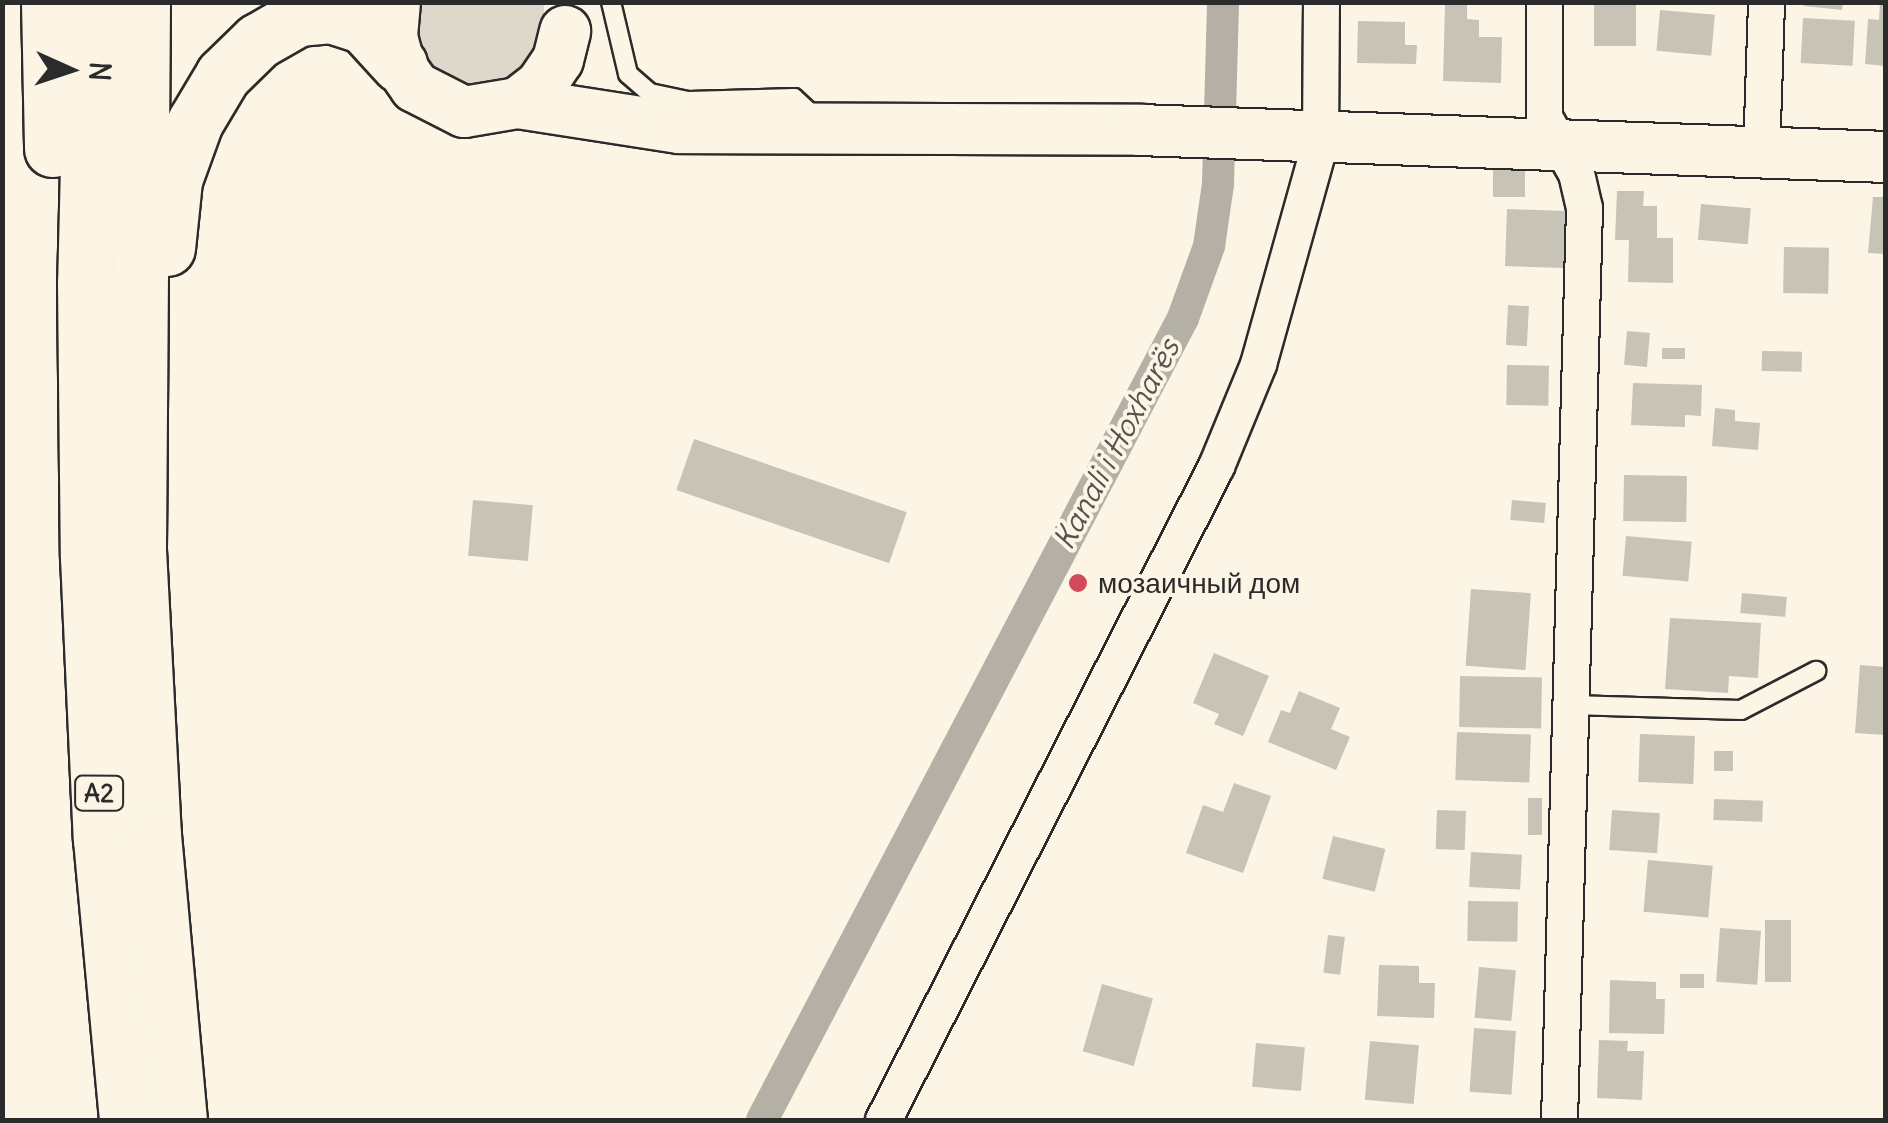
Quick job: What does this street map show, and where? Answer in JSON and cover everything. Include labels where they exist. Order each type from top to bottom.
[{"type":"highway","points":[[48,2],[57,436],[86,464]]},
{"type":"highway","name":"A2","points":[[92,2],[86,464],[101,839],[127,1120]]},
{"type":"highway","name":"A2","points":[[142,2],[138,550],[153,834],[179,1120]]},
{"type":"highway","points":[[138,550],[164,525],[168,223],[174,180],[201,111],[239,57],[298,18],[350,19],[400,64]]},
{"type":"street","points":[[395,2],[392,38],[400,64],[416,87],[451,108],[492,112],[518,103],[541,86],[558,60],[566,12]]},
{"type":"street","points":[[883,1120],[1216,466],[1258,364],[1301,141],[1321,2]]},
{"type":"street","points":[[1544,2],[1544,117],[1564,148],[1584,208],[1559,1120]]},
{"type":"street","points":[[1761,154],[1766,2]]},
{"type":"street","points":[[566,12],[584,85],[614,120]]},
{"type":"street","points":[[518,103],[679,128],[1153,131],[1301,141],[1886,157]]},
{"type":"lane","points":[[611,2],[628,74],[650,92],[689,101],[794,98],[826,129]]},
{"type":"lane","points":[[1571,705],[1741,710],[1816,671]]},
{"type":"shaded area","points":[[415,3],[544,3],[544,55],[483,99],[417,61]]},
{"type":"building","points":[[1594,2],[1636,2],[1636,46],[1594,46]]},
{"type":"building","points":[[1804,2],[1843,2],[1842,10],[1804,6]]},
{"type":"building","points":[[1880,2],[1886,2],[1886,66],[1865,64],[1868,19],[1879,20]]},
{"type":"building","points":[[1445,3],[1467,4],[1467,19],[1479,20],[1479,37],[1502,37],[1501,83],[1443,81]]},
{"type":"building","points":[[1660,10],[1715,15],[1711,56],[1656,51]]},
{"type":"building","points":[[1803,18],[1855,21],[1853,66],[1801,63]]},
{"type":"building","points":[[1358,21],[1405,22],[1405,45],[1417,45],[1416,64],[1357,63]]},
{"type":"building","points":[[1493,163],[1525,163],[1525,197],[1493,197]]},
{"type":"building","points":[[1617,191],[1644,191],[1643,206],[1657,206],[1657,238],[1673,238],[1673,283],[1628,282],[1629,240],[1615,240]]},
{"type":"building","points":[[1873,197],[1886,197],[1886,254],[1868,253]]},
{"type":"building","points":[[1701,204],[1751,208],[1748,244],[1698,240]]},
{"type":"building","points":[[1507,209],[1566,211],[1564,268],[1505,266]]},
{"type":"building","points":[[1784,247],[1829,248],[1828,294],[1783,293]]},
{"type":"building","points":[[1508,305],[1529,306],[1527,346],[1506,345]]},
{"type":"building","points":[[1627,331],[1650,333],[1647,367],[1624,365]]},
{"type":"building","points":[[1662,348],[1685,348],[1685,359],[1662,359]]},
{"type":"building","points":[[1762,351],[1802,352],[1802,372],[1762,371]]},
{"type":"building","points":[[1507,365],[1549,366],[1548,406],[1506,405]]},
{"type":"building","points":[[1633,383],[1702,385],[1701,416],[1685,415],[1685,427],[1631,425]]},
{"type":"building","points":[[1715,408],[1735,410],[1735,421],[1760,423],[1758,450],[1712,446]]},
{"type":"building","points":[[694,439],[907,512],[889,563],[676,490]]},
{"type":"building","points":[[1624,475],[1687,476],[1686,522],[1623,521]]},
{"type":"building","points":[[473,500],[533,505],[528,561],[468,556]]},
{"type":"building","points":[[1512,500],[1546,503],[1544,523],[1510,520]]},
{"type":"building","points":[[1626,536],[1692,542],[1688,582],[1623,576]]},
{"type":"building","points":[[1471,589],[1531,593],[1525,670],[1466,666]]},
{"type":"building","points":[[1742,593],[1787,597],[1785,617],[1740,613]]},
{"type":"building","points":[[1670,618],[1761,623],[1758,678],[1729,676],[1728,693],[1665,689]]},
{"type":"building","points":[[1214,653],[1269,676],[1243,736],[1214,724],[1219,714],[1193,703]]},
{"type":"building","points":[[1860,665],[1886,667],[1886,735],[1855,733]]},
{"type":"building","points":[[1460,676],[1542,677],[1541,728],[1459,727]]},
{"type":"building","points":[[1299,691],[1340,708],[1331,729],[1350,737],[1336,770],[1268,742],[1281,710],[1290,713]]},
{"type":"building","points":[[1457,732],[1531,735],[1529,783],[1455,780]]},
{"type":"building","points":[[1640,734],[1695,736],[1693,784],[1638,782]]},
{"type":"building","points":[[1714,751],[1733,751],[1733,771],[1714,771]]},
{"type":"building","points":[[1234,783],[1271,796],[1243,873],[1186,853],[1203,805],[1223,812]]},
{"type":"building","points":[[1528,798],[1542,798],[1542,835],[1528,835]]},
{"type":"building","points":[[1714,799],[1763,801],[1762,822],[1713,820]]},
{"type":"building","points":[[1437,810],[1466,811],[1465,850],[1436,849]]},
{"type":"building","points":[[1612,810],[1660,813],[1657,853],[1609,850]]},
{"type":"building","points":[[1333,836],[1385,849],[1375,892],[1322,879]]},
{"type":"building","points":[[1471,852],[1522,855],[1520,890],[1469,887]]},
{"type":"building","points":[[1648,860],[1713,866],[1708,917],[1643,912]]},
{"type":"building","points":[[1468,901],[1518,902],[1517,942],[1467,941]]},
{"type":"building","points":[[1765,920],[1791,920],[1791,982],[1765,982]]},
{"type":"building","points":[[1720,928],[1761,931],[1757,985],[1716,982]]},
{"type":"building","points":[[1328,935],[1345,937],[1340,975],[1323,973]]},
{"type":"building","points":[[1379,965],[1419,966],[1419,983],[1435,983],[1434,1018],[1377,1016]]},
{"type":"building","points":[[1479,967],[1516,970],[1511,1021],[1475,1018]]},
{"type":"building","points":[[1680,974],[1704,974],[1704,988],[1680,988]]},
{"type":"building","points":[[1610,980],[1656,982],[1656,999],[1665,999],[1664,1034],[1609,1033]]},
{"type":"building","points":[[1102,984],[1153,999],[1134,1066],[1083,1051]]},
{"type":"building","points":[[1474,1028],[1516,1031],[1511,1095],[1470,1092]]},
{"type":"building","points":[[1599,1040],[1628,1041],[1627,1051],[1644,1051],[1642,1100],[1597,1098]]},
{"type":"building","points":[[1370,1041],[1419,1045],[1414,1104],[1365,1100]]},
{"type":"building","points":[[1256,1043],[1305,1047],[1301,1091],[1252,1087]]},
{"type":"waterway","name":"Kanali i Hoxharës","points":[[762,1120],[1183,318],[1209,246],[1218,184],[1223,2]]},
{"type":"place","name":"мозаичный дом","points":[[1078,583]]}]
